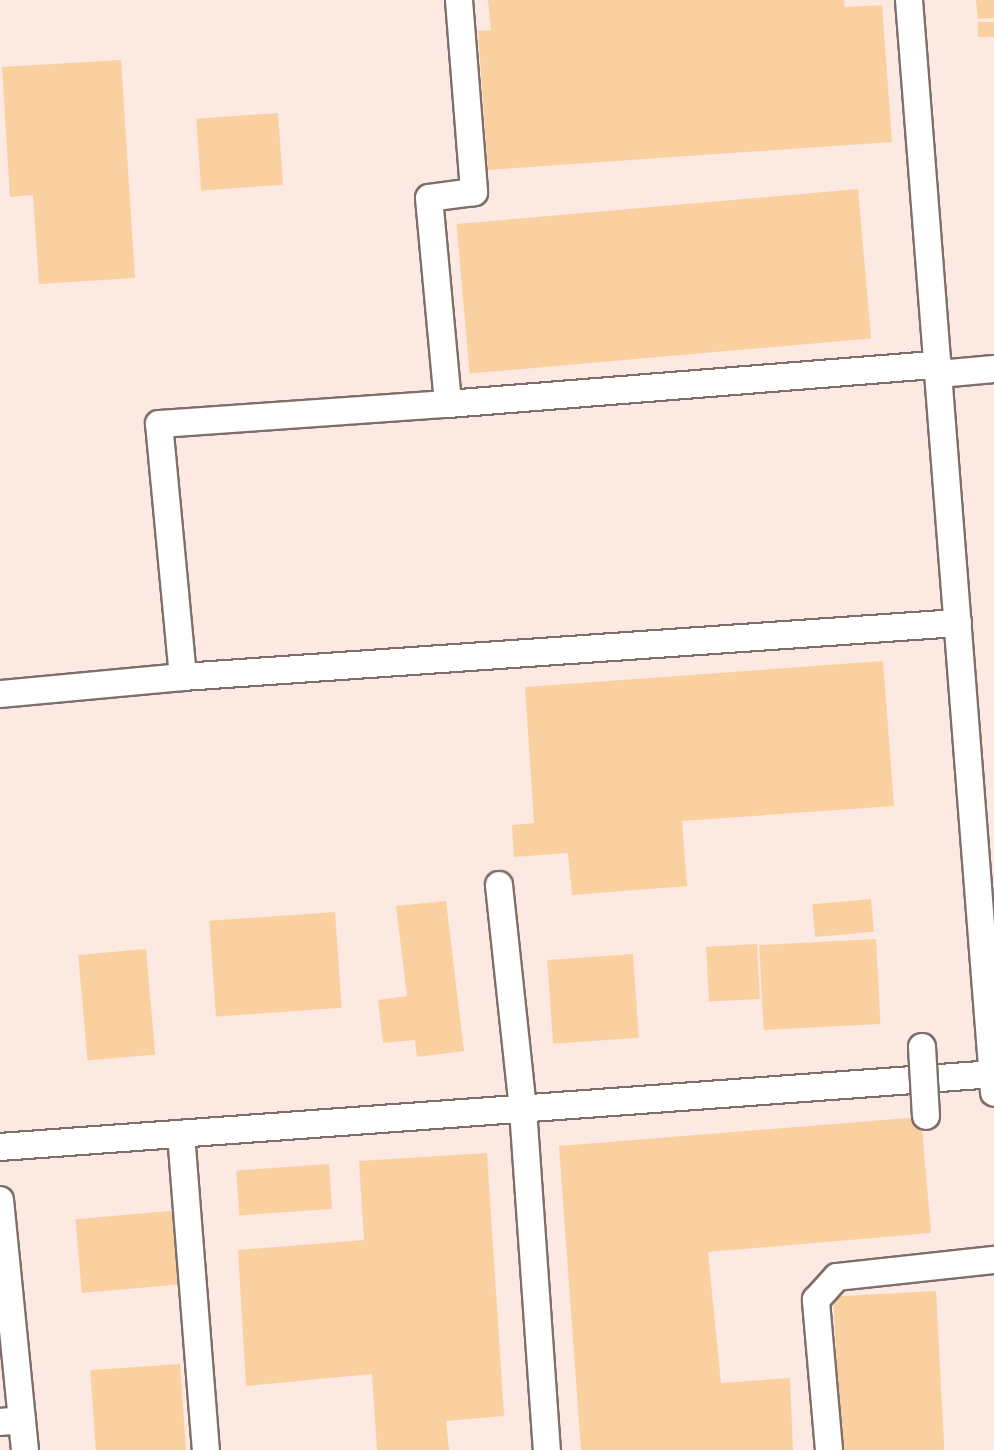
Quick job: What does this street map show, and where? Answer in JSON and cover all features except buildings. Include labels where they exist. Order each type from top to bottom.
[{"type":"lane","points":[[448,404],[429,198],[474,192],[459,0]]},
{"type":"lane","points":[[0,1148],[523,1109],[994,1081],[909,0]]},
{"type":"lane","points":[[183,677],[159,424],[939,369],[994,369]]},
{"type":"lane","points":[[0,694],[183,677],[958,623]]},
{"type":"lane","points":[[499,885],[523,1109],[547,1450]]},
{"type":"lane","points":[[922,1047],[927,1116]]},
{"type":"lane","points":[[181,1134],[206,1450]]},
{"type":"lane","points":[[0,1200],[11,1421],[25,1450]]},
{"type":"lane","points":[[829,1450],[816,1300],[837,1277],[994,1260]]}]
